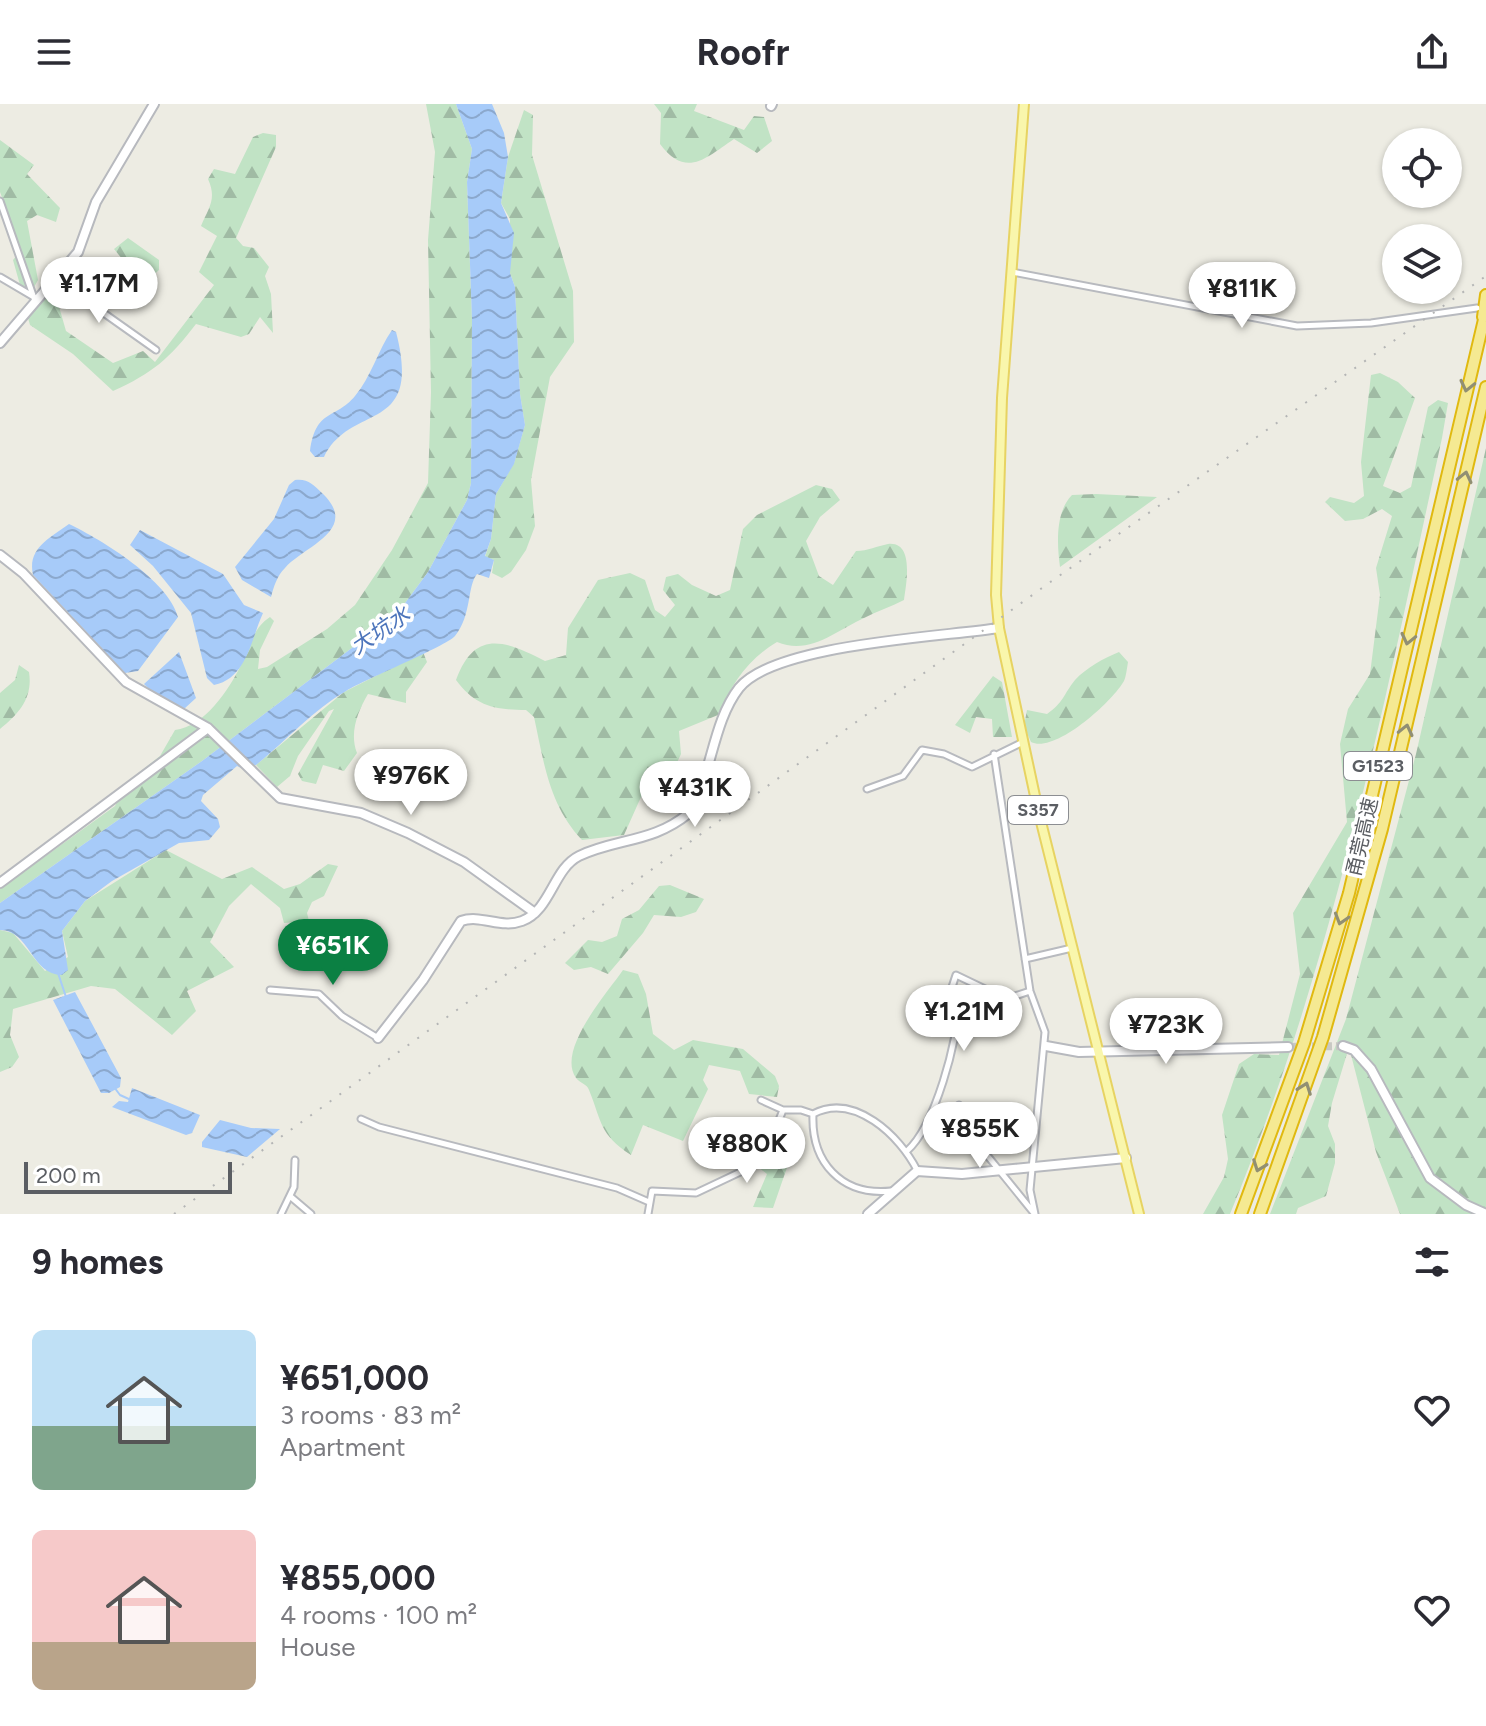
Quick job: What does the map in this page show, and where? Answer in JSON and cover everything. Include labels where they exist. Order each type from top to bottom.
[{"type":"highway","points":[[1481,328],[1486,295]]},
{"type":"highway","name":"甬莞高速","points":[[1241,1214],[1304,1043],[1349,893],[1481,328],[1481,309]]},
{"type":"highway","name":"甬莞高速","points":[[1260,1214],[1323,1037],[1382,829],[1486,387]]},
{"type":"main road","name":"S357","points":[[1024,104],[1002,398],[996,595],[999,628],[1072,948],[1139,1214]]},
{"type":"street","points":[[0,343],[34,299],[57,280],[78,252],[96,202],[154,104]]},
{"type":"street","points":[[0,201],[34,299]]},
{"type":"street","points":[[1011,271],[1297,326],[1371,323],[1481,309]]},
{"type":"street","points":[[0,277],[34,299]]},
{"type":"street","points":[[57,280],[156,350]]},
{"type":"street","points":[[0,555],[23,573],[126,682],[212,731],[280,798],[361,813],[408,833],[464,862],[535,913]]},
{"type":"street","points":[[270,990],[319,994],[342,1016],[378,1038],[423,980],[461,921],[474,917],[515,923],[535,913],[566,866],[577,857],[646,838],[675,825],[689,813],[731,703],[740,687],[761,671],[816,653],[999,628]]},
{"type":"street","points":[[0,883],[212,731]]},
{"type":"street","points":[[867,789],[903,776],[922,750],[944,754],[972,767],[1024,742]]},
{"type":"street","points":[[994,754],[1030,991],[1045,1032],[1030,1190],[1034,1214]]},
{"type":"street","points":[[1025,959],[1072,948]]},
{"type":"street","points":[[907,1151],[915,1143],[937,1098],[958,1017],[959,1003],[950,993],[956,975],[1006,999],[1030,991]]},
{"type":"street","points":[[1046,1046],[1098,1051],[1288,1047]]},
{"type":"street","points":[[1343,1046],[1354,1050],[1371,1069],[1430,1178],[1466,1205],[1486,1214]]},
{"type":"street","points":[[761,1100],[783,1110],[813,1114],[830,1108],[852,1111],[882,1127],[907,1151],[917,1171]]},
{"type":"street","points":[[959,1105],[967,1126],[1034,1214]]},
{"type":"street","points":[[648,1214],[652,1191],[696,1193],[753,1166],[767,1150],[783,1110]]},
{"type":"street","points":[[813,1114],[815,1148],[828,1168],[868,1192],[896,1190]]},
{"type":"street","points":[[361,1119],[393,1131],[617,1188],[649,1202]]},
{"type":"street","points":[[868,1214],[917,1171],[962,1174],[1126,1158]]},
{"type":"street","points":[[281,1214],[291,1197],[295,1160]]},
{"type":"street","points":[[291,1197],[311,1214]]},
{"type":"green space","points":[[426,104],[456,104],[472,149],[467,182],[472,320],[471,483],[467,500],[428,572],[397,614],[202,761],[0,903],[0,889],[115,806],[127,782],[160,756],[175,730],[196,722],[214,706],[236,675],[256,632],[264,622],[270,617],[274,621],[260,650],[258,669],[267,667],[327,629],[355,605],[392,550],[428,483],[431,392],[428,240],[435,152]]},
{"type":"green space","points":[[654,104],[697,104],[694,111],[744,130],[754,116],[764,117],[772,141],[757,153],[734,139],[696,162],[679,161],[660,144],[661,113]]},
{"type":"green space","points":[[524,110],[533,115],[532,155],[573,291],[574,342],[550,377],[531,480],[535,526],[526,550],[511,572],[502,578],[492,573],[494,560],[485,557],[491,539],[496,494],[514,463],[525,425],[520,394],[515,287],[510,273],[510,219],[501,203],[508,157]]},
{"type":"green space","points":[[263,133],[276,135],[276,147],[236,238],[243,246],[254,248],[269,267],[265,276],[271,294],[273,333],[260,317],[249,334],[241,337],[196,324],[159,364],[113,391],[73,354],[30,325],[28,318],[54,289],[66,331],[113,363],[143,351],[155,362],[214,285],[199,272],[217,236],[201,226],[212,198],[208,179],[214,169],[235,174],[253,137]]},
{"type":"green space","points":[[0,140],[34,165],[27,174],[60,208],[56,222],[37,215],[27,221],[38,280],[33,289],[20,285],[13,260],[21,250],[0,192]]},
{"type":"green space","points":[[128,238],[159,260],[159,270],[149,279],[132,271],[114,249]]},
{"type":"green space","points":[[1380,373],[1398,382],[1415,398],[1383,486],[1400,493],[1411,487],[1428,407],[1438,400],[1448,403],[1442,438],[1377,733],[1299,1025],[1230,1214],[1203,1214],[1224,1177],[1228,1159],[1222,1115],[1239,1064],[1254,1054],[1279,1055],[1300,974],[1293,913],[1347,822],[1340,744],[1348,709],[1370,674],[1380,595],[1376,568],[1392,516],[1382,509],[1363,519],[1345,521],[1325,502],[1330,497],[1354,503],[1364,496],[1361,462],[1371,375]]},
{"type":"green space","points":[[1486,448],[1486,1214],[1400,1214],[1376,1152],[1349,1047],[1328,1126],[1335,1144],[1335,1163],[1326,1196],[1298,1208],[1296,1214],[1270,1214],[1346,1019],[1416,754]]},
{"type":"green space","points":[[816,485],[832,489],[840,500],[820,517],[806,541],[819,576],[833,585],[856,551],[897,545],[902,549],[907,565],[904,600],[812,644],[801,646],[777,642],[766,649],[742,674],[718,715],[679,731],[681,754],[667,784],[641,797],[624,835],[582,840],[555,798],[534,717],[526,710],[486,705],[471,696],[456,680],[464,663],[472,652],[493,644],[517,648],[545,661],[566,655],[568,628],[598,580],[630,573],[645,580],[655,610],[665,617],[675,605],[663,590],[666,577],[678,574],[692,585],[716,596],[730,590],[743,529],[757,515]]},
{"type":"green space","points":[[1072,495],[1157,497],[1060,567],[1058,529],[1066,502]]},
{"type":"green space","points":[[423,652],[427,662],[406,692],[406,703],[368,694],[356,722],[354,738],[357,753],[344,771],[323,765],[316,784],[302,781],[298,774],[334,709],[329,711],[298,756],[290,776],[277,787],[256,765],[344,692]]},
{"type":"green space","points":[[1119,652],[1128,662],[1126,675],[1108,701],[1068,734],[1041,744],[1031,742],[1024,726],[1027,710],[1047,714],[1079,676]]},
{"type":"green space","points":[[19,665],[29,672],[27,697],[14,717],[0,729],[0,693],[15,680]]},
{"type":"green space","points":[[993,676],[1002,682],[1012,737],[993,737],[992,719],[976,717],[970,733],[955,725]]},
{"type":"green space","points":[[166,850],[222,879],[252,867],[284,889],[300,884],[328,864],[338,866],[324,896],[312,902],[307,913],[309,921],[284,923],[280,908],[251,884],[229,906],[210,942],[234,967],[187,991],[196,1011],[172,1035],[115,989],[91,986],[13,1009],[10,1035],[19,1057],[12,1067],[0,1072],[0,930],[13,933],[45,971],[68,957],[62,931],[85,901]]},
{"type":"green space","points":[[670,885],[704,899],[696,912],[681,917],[654,915],[608,974],[591,967],[574,970],[565,963],[588,940],[602,942],[617,936],[622,919],[639,910],[659,886]]},
{"type":"green space","points":[[623,970],[638,974],[646,994],[653,1034],[674,1050],[693,1040],[743,1049],[775,1076],[779,1086],[777,1097],[749,1094],[740,1071],[709,1065],[703,1080],[708,1089],[683,1141],[643,1125],[631,1155],[621,1147],[607,1134],[588,1088],[576,1078],[572,1066],[578,1037]]},
{"type":"green space","points":[[770,1147],[791,1156],[773,1208],[753,1207],[767,1174],[758,1167]]},
{"type":"water","name":"大坑水","points":[[456,104],[492,104],[504,133],[508,157],[501,203],[514,233],[510,273],[515,287],[520,394],[525,425],[514,464],[496,494],[491,539],[485,556],[494,560],[489,578],[477,574],[464,619],[449,641],[346,691],[311,716],[256,765],[243,769],[237,766],[203,795],[201,801],[218,819],[220,827],[209,840],[179,843],[112,881],[85,901],[62,931],[68,970],[62,975],[52,973],[43,968],[18,937],[0,930],[0,903],[202,761],[397,614],[428,572],[467,500],[471,483],[472,320],[467,182],[472,149]]},
{"type":"water","points":[[392,330],[396,332],[402,365],[400,388],[392,402],[350,428],[336,440],[324,457],[315,457],[310,451],[317,428],[327,416],[355,396]]},
{"type":"water","points":[[295,480],[307,481],[316,487],[332,506],[335,517],[325,536],[282,571],[271,597],[242,580],[235,567],[274,519],[289,485]]},
{"type":"water","points":[[69,524],[132,563],[172,603],[178,617],[138,671],[125,673],[33,575],[33,558],[37,551]]},
{"type":"water","points":[[140,530],[223,574],[244,605],[263,613],[241,666],[225,681],[214,685],[207,678],[191,613],[153,566],[130,545]]},
{"type":"water","points":[[179,652],[196,698],[184,709],[153,693],[144,684]]},
{"type":"water","points":[[75,992],[121,1078],[120,1087],[109,1093],[101,1093],[53,1000]]},
{"type":"water","points":[[132,1088],[200,1115],[192,1133],[186,1135],[112,1107],[119,1101],[128,1102]]},
{"type":"water","points":[[220,1120],[251,1128],[280,1129],[247,1157],[202,1147],[202,1142]]},
{"type":"waterway","points":[[58,973],[66,997]]},
{"type":"waterway","points":[[114,1087],[120,1095],[131,1100]]},
{"type":"tunnel","points":[[1288,1047],[1343,1046]]},
{"type":"railway","points":[[174,1214],[1049,583],[1486,276]]}]
